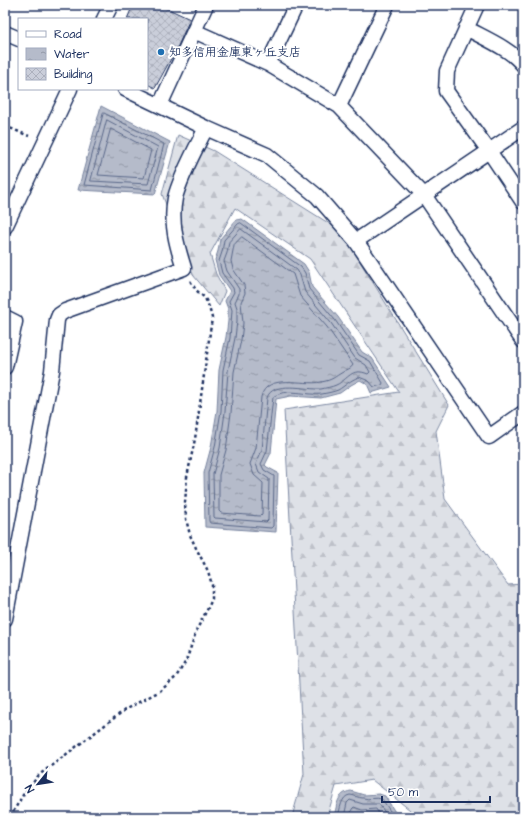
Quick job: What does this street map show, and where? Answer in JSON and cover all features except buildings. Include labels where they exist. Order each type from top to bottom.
[{"type":"street","points":[[104,18],[111,5]]},
{"type":"street","points":[[160,105],[206,5]]},
{"type":"street","points":[[268,64],[296,5]]},
{"type":"street","points":[[339,106],[387,5]]},
{"type":"street","points":[[477,5],[447,70],[446,91],[523,202]]},
{"type":"street","points":[[466,28],[513,55],[523,65]]},
{"type":"street","points":[[194,31],[268,64],[339,106],[424,195],[523,341]]},
{"type":"street","points":[[5,33],[18,39]]},
{"type":"street","points":[[5,227],[70,90]]},
{"type":"street","points":[[127,90],[206,128],[267,155],[317,196],[356,241],[489,437],[523,412]]},
{"type":"street","points":[[5,619],[52,371],[57,320],[59,315],[65,311],[184,268],[179,253],[174,227],[175,199],[180,184],[206,128]]},
{"type":"street","points":[[356,241],[523,128]]},
{"type":"street","points":[[5,317],[15,322],[5,366]]},
{"type":"path","points":[[5,126],[29,136]]},
{"type":"path","points":[[10,817],[23,795],[39,775],[126,709],[160,691],[176,677],[186,661],[212,599],[212,585],[208,571],[190,535],[186,519],[186,503],[187,477],[195,439],[212,318],[210,307],[205,298],[196,290],[184,268]]},
{"type":"green space","points":[[178,135],[214,151],[341,231],[449,405],[436,431],[445,499],[508,585],[523,584],[523,817],[419,817],[372,780],[336,786],[327,817],[292,817],[304,774],[284,410],[399,392],[310,259],[235,208],[210,254],[216,274],[225,291],[219,306],[193,275],[162,194]]},
{"type":"water","points":[[101,106],[170,142],[155,194],[78,190]]},
{"type":"water","points":[[242,219],[304,264],[309,272],[312,287],[338,317],[362,352],[372,358],[391,387],[371,393],[367,384],[360,380],[340,393],[321,398],[291,396],[276,399],[271,453],[265,465],[278,473],[276,532],[205,527],[204,473],[211,447],[217,411],[219,370],[228,321],[228,309],[225,301],[230,291],[219,275],[215,260],[220,239],[236,220]]},
{"type":"water","points":[[351,791],[364,795],[379,794],[385,796],[398,817],[334,817],[338,800],[343,794]]},
{"type":"place","name":"知多信用金庫東ヶ丘支店","points":[[161,52]]}]
